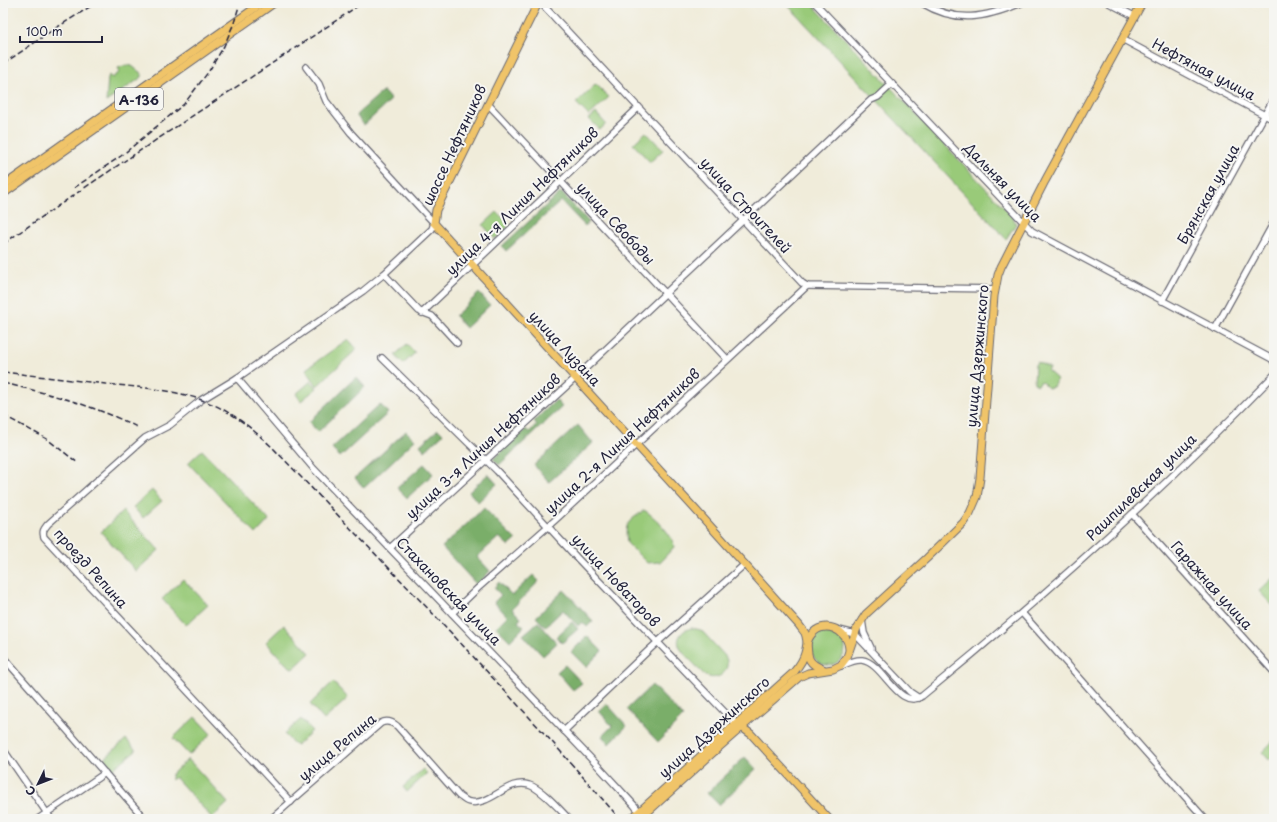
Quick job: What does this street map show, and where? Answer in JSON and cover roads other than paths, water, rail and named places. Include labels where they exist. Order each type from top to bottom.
[{"type":"main road","name":"А-136","points":[[3,186],[262,3]]},
{"type":"main road","name":"А-136","points":[[3,194],[274,3]]},
{"type":"main road","name":"шоссе Нефтяников","points":[[434,223],[436,210],[539,3]]},
{"type":"main road","name":"улица Дзержинского","points":[[739,726],[798,677],[808,672],[827,670],[839,666],[846,659],[855,634],[868,612],[957,530],[974,505],[980,478],[995,289],[1001,267],[1045,181],[1142,3]]},
{"type":"main road","name":"улица Лузана","points":[[434,223],[799,625],[805,633],[806,647]]},
{"type":"main road","name":"улица Дзержинского","points":[[631,819],[642,817],[716,749],[800,665],[809,638],[816,630],[826,627],[838,630]]},
{"type":"main road","points":[[838,630],[847,639],[849,649]]},
{"type":"main road","points":[[806,647],[808,656],[812,663],[819,668],[827,670]]},
{"type":"main road","name":"улица Новаторов","points":[[739,726],[759,743],[829,819]]},
{"type":"street","name":"улица Строителей","points":[[539,3],[639,107],[802,283],[807,286]]},
{"type":"street","name":"Дальняя улица","points":[[816,3],[1032,231],[1272,359],[1274,362]]},
{"type":"street","points":[[922,3],[951,16],[983,16],[1021,3]]},
{"type":"street","points":[[1109,3],[1134,16]]},
{"type":"street","name":"Нефтяная улица","points":[[1122,39],[1274,120]]},
{"type":"street","name":"улица Лузана","points":[[306,67],[319,84],[326,101],[352,133],[434,223]]},
{"type":"street","name":"улица 3-я Линия Нефтяников","points":[[390,548],[744,220],[871,100],[878,97],[892,84]]},
{"type":"street","name":"Брянская улица","points":[[1162,301],[1274,98]]},
{"type":"street","name":"улица Свободы","points":[[488,104],[727,359]]},
{"type":"street","name":"улица 4-я Линия Нефтяников","points":[[422,313],[639,107]]},
{"type":"street","points":[[1215,329],[1274,222]]},
{"type":"street","name":"шоссе Нефтяников","points":[[237,378],[363,291],[384,274],[432,229],[434,223]]},
{"type":"street","points":[[384,274],[419,311],[432,316],[457,343]]},
{"type":"street","points":[[807,286],[995,289]]},
{"type":"street","name":"улица 2-я Линия Нефтяников","points":[[452,613],[482,584],[548,527],[807,286]]},
{"type":"street","name":"улица Новаторов","points":[[382,358],[486,460],[657,642],[739,726]]},
{"type":"street","name":"Рашпилевская улица","points":[[919,698],[1022,613],[1132,514],[1274,375]]},
{"type":"street","name":"Стахановская улица","points":[[237,378],[314,469],[564,731],[642,817]]},
{"type":"street","name":"проезд Репина","points":[[237,378],[201,400],[170,425],[145,438],[48,524],[43,533],[44,537],[291,802]]},
{"type":"street","name":"Гаражная улица","points":[[1132,514],[1274,672]]},
{"type":"street","points":[[564,731],[657,642],[745,564]]},
{"type":"street","points":[[1022,613],[1205,819]]},
{"type":"street","points":[[862,620],[864,633],[874,654]]},
{"type":"street","points":[[838,630],[855,634],[910,692],[919,698]]},
{"type":"street","points":[[3,657],[145,819]]},
{"type":"street","points":[[839,666],[857,660],[866,661],[875,667],[906,698],[911,700],[919,698]]},
{"type":"street","name":"улица Репина","points":[[271,819],[348,750],[385,721],[390,721],[397,726],[466,801],[480,801],[514,784],[522,783],[535,787],[569,819]]},
{"type":"street","points":[[3,749],[51,819]]},
{"type":"street","points":[[38,819],[105,773]]},
{"type":"railway","points":[[3,64],[96,3]]},
{"type":"railway","points":[[74,188],[121,156],[184,104],[209,71],[224,46],[234,23],[240,3]]},
{"type":"railway","points":[[3,244],[362,3]]},
{"type":"railway","points":[[3,372],[151,389],[181,394],[210,403],[243,422],[272,447],[442,623],[554,744],[620,819]]},
{"type":"railway","points":[[3,383],[38,391],[88,406],[137,427]]},
{"type":"railway","points":[[3,415],[47,439],[78,463]]}]
